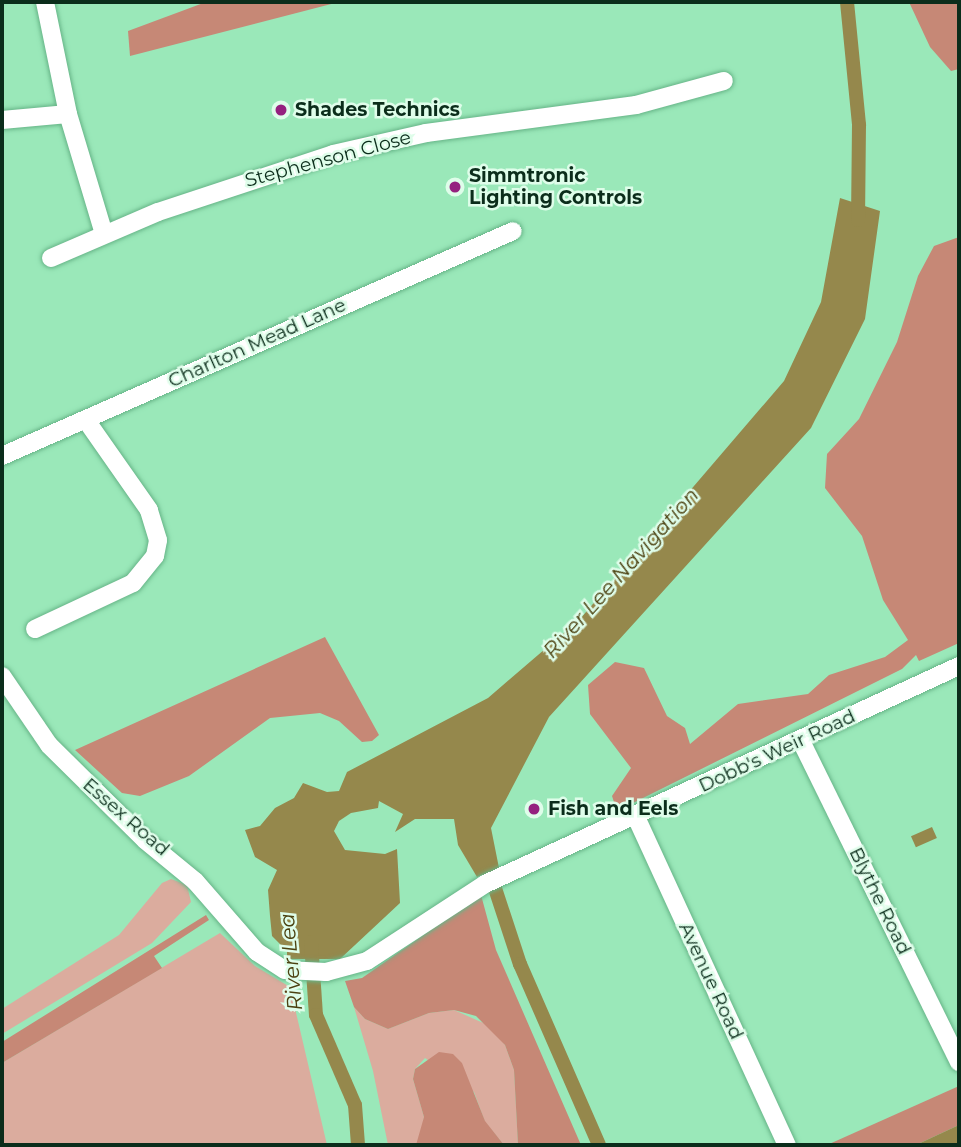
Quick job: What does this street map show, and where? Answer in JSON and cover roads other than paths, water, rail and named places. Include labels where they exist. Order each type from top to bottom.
[{"type":"street","points":[[45,2],[68,114],[104,234]]},
{"type":"street","name":"Stephenson Close","points":[[51,258],[104,234],[227,188],[393,139],[636,105],[724,81]]},
{"type":"street","points":[[2,120],[68,114]]},
{"type":"street","name":"Charlton Mead Lane","points":[[2,456],[513,231]]},
{"type":"street","points":[[35,629],[133,583],[155,556],[158,540],[149,510],[86,420]]},
{"type":"street","name":"Dobb's Weir Road","points":[[257,953],[285,970],[343,969],[367,961],[481,886],[957,672]]},
{"type":"street","name":"Essex Road","points":[[2,676],[49,745],[145,839],[169,855],[257,953]]},
{"type":"street","name":"Blythe Road","points":[[801,741],[959,1062]]},
{"type":"street","name":"Avenue Road","points":[[636,817],[787,1145]]},
{"type":"water","points":[[840,198],[880,211],[865,319],[811,428],[549,717],[491,828],[499,868],[477,877],[458,845],[454,819],[415,819],[395,832],[403,814],[379,801],[378,808],[351,813],[339,821],[334,831],[345,850],[385,854],[397,849],[400,903],[340,959],[287,959],[287,951],[272,936],[268,890],[277,870],[255,857],[245,830],[260,826],[275,808],[294,798],[303,783],[327,792],[339,791],[347,772],[488,698],[580,619],[784,381],[821,302]]},
{"type":"water","points":[[932,827],[937,838],[916,847],[911,836]]},
{"type":"water","points":[[959,1125],[959,1145],[916,1145]]},
{"type":"waterway","name":"River Lee Navigation","points":[[847,2],[859,125],[858,220]]},
{"type":"waterway","name":"River Lee Navigation","points":[[490,873],[520,964],[599,1145]]},
{"type":"waterway","name":"River Lea","points":[[311,942],[316,1015],[355,1105],[358,1145]]},
{"type":"place","name":"Shades Technics","points":[[281,110]]},
{"type":"place","name":"Simmtronic Lighting Controls","points":[[455,187]]},
{"type":"place","name":"Fish and Eels","points":[[534,809]]}]
